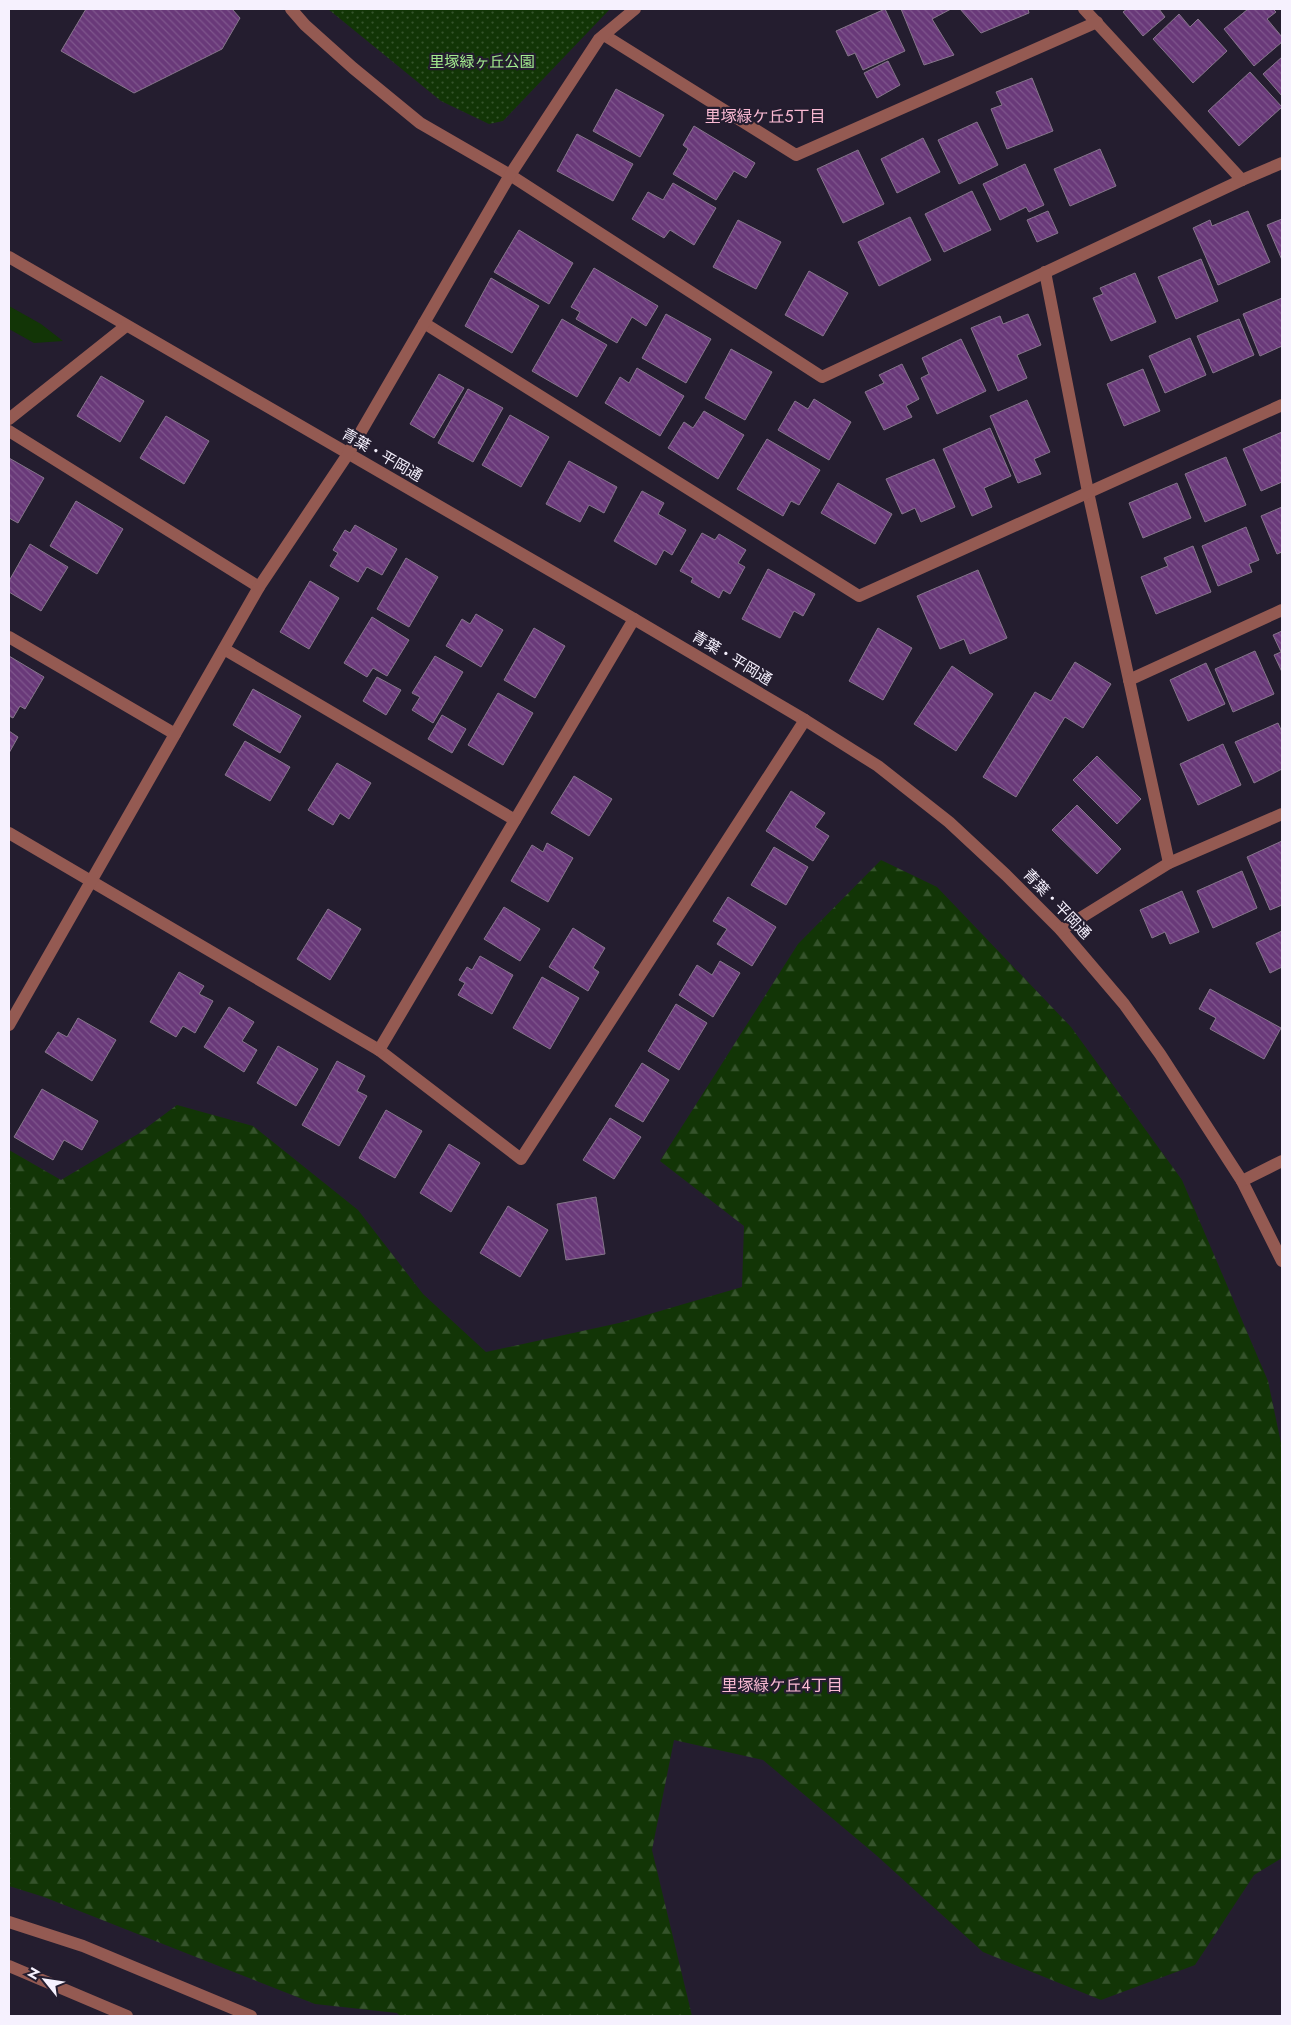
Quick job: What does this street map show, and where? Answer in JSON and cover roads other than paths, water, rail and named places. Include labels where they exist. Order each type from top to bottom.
[{"type":"street","points":[[291,9],[304,25],[420,123],[510,175],[822,377],[1282,163]]},
{"type":"street","points":[[9,1025],[259,587],[348,454],[510,175],[599,39],[636,9]]},
{"type":"street","points":[[1084,9],[1242,180]]},
{"type":"street","points":[[604,35],[796,155],[1097,22]]},
{"type":"street","name":"青葉・平岡通","points":[[9,258],[634,619],[805,720],[878,766],[949,822],[1006,875],[1061,930],[1124,1004],[1160,1054],[1242,1182],[1282,1261]]},
{"type":"street","points":[[1045,272],[1088,492],[1169,863]]},
{"type":"street","points":[[424,323],[859,596],[1282,405]]},
{"type":"street","points":[[9,419],[126,326]]},
{"type":"street","points":[[9,431],[259,587]]},
{"type":"street","points":[[1130,680],[1282,610]]},
{"type":"street","points":[[379,1050],[634,619]]},
{"type":"street","points":[[9,637],[176,734]]},
{"type":"street","points":[[224,648],[515,820]]},
{"type":"street","points":[[9,833],[379,1050],[521,1159],[805,720]]},
{"type":"street","points":[[1061,930],[1169,863],[1282,814]]},
{"type":"street","points":[[1242,1182],[1282,1161]]},
{"type":"street","points":[[9,1922],[83,1946],[251,2016]]},
{"type":"street","points":[[9,1966],[127,2016]]},
{"type":"district","name":"里塚緑ケ丘5丁目","points":[[765,116]]},
{"type":"district","name":"里塚緑ケ丘4丁目","points":[[782,1685]]},
{"type":"park label","name":"里塚緑ヶ丘公園","points":[[482,62]]}]
